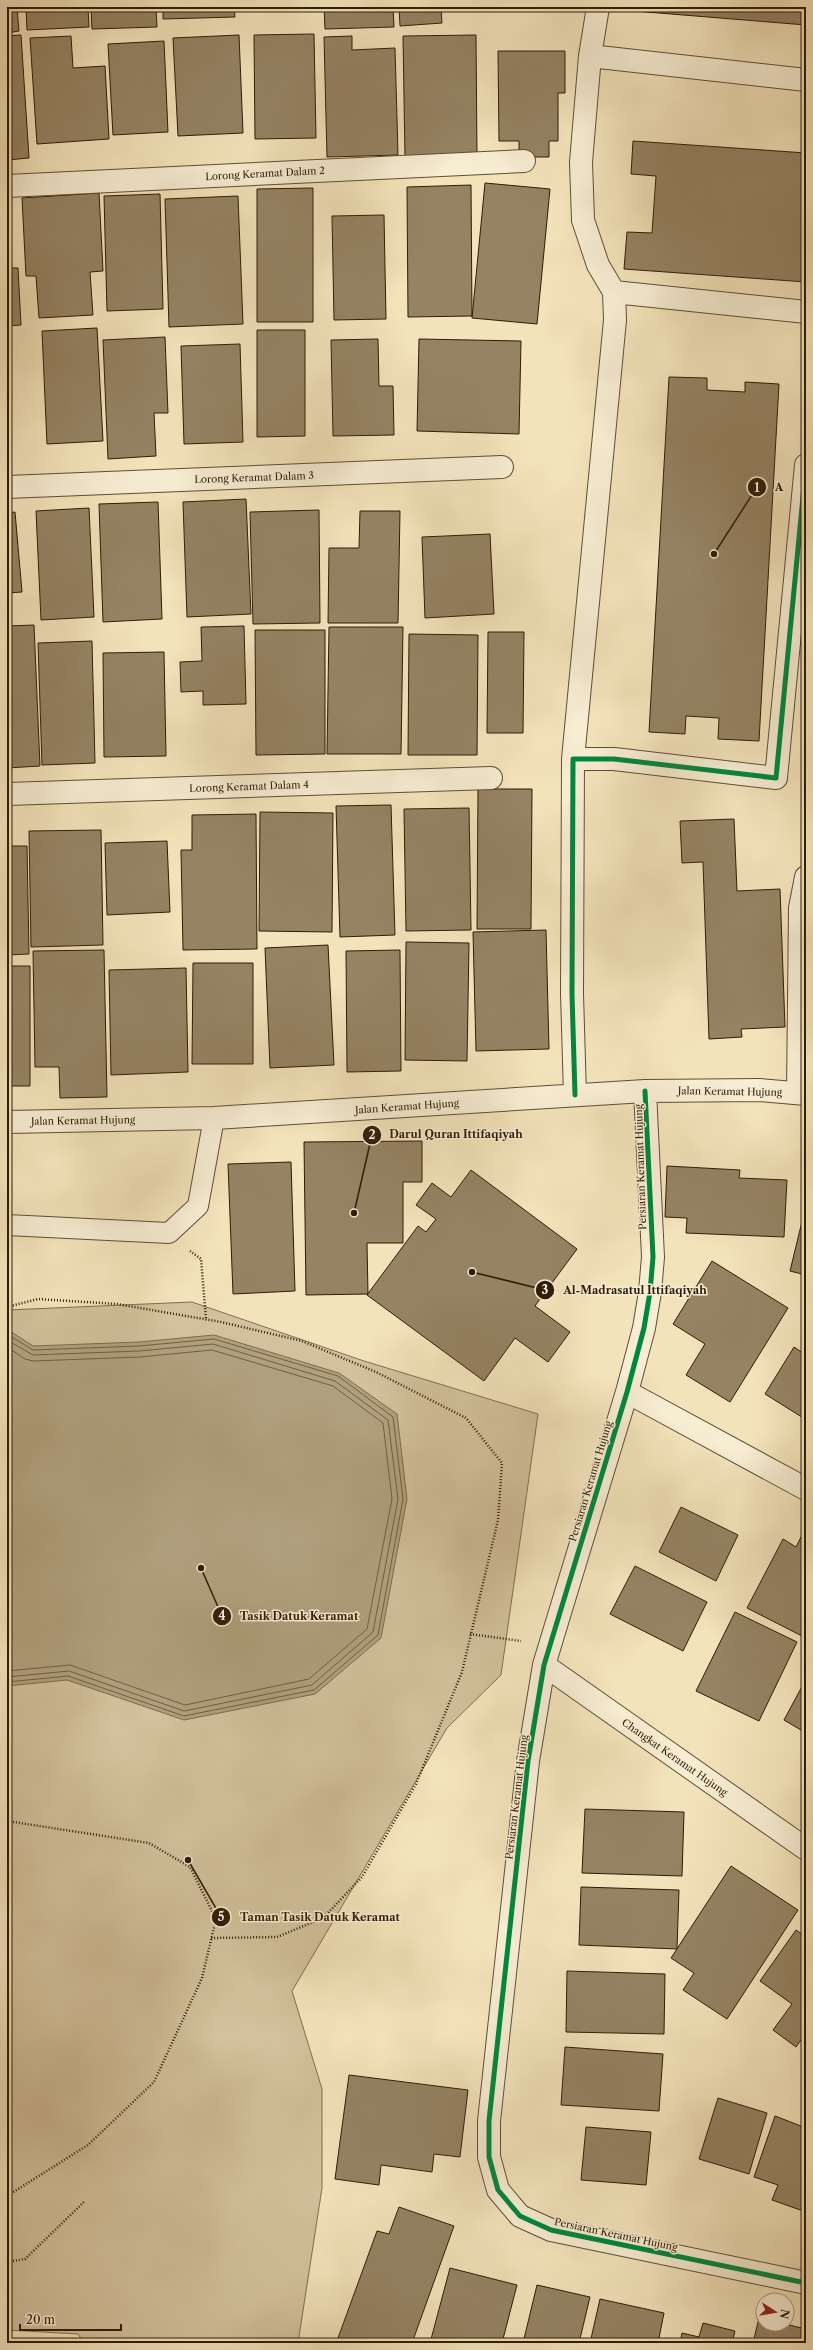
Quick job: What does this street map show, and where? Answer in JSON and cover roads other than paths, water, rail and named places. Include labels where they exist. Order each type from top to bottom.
[{"type":"street","points":[[574,1095],[572,994],[572,759],[616,320],[614,292],[598,265],[583,220],[581,162],[590,56],[598,7]]},
{"type":"street","points":[[590,56],[806,80]]},
{"type":"street","name":"Lorong Keramat Dalam 2","points":[[7,186],[524,161]]},
{"type":"street","points":[[614,292],[806,312]]},
{"type":"street","points":[[572,759],[614,759],[776,778],[806,465]]},
{"type":"street","name":"Lorong Keramat Dalam 3","points":[[7,487],[502,467]]},
{"type":"street","name":"Lorong Keramat Dalam 4","points":[[7,794],[491,778]]},
{"type":"street","points":[[802,1093],[800,908],[806,877]]},
{"type":"street","name":"Jalan Keramat Hujung","points":[[7,1122],[214,1118],[646,1091],[760,1090],[802,1093]]},
{"type":"street","name":"Persiaran Keramat Hujung","points":[[646,1091],[653,1257],[650,1292],[644,1328],[627,1392],[547,1655],[528,1761],[489,2121],[489,2157],[498,2190],[520,2216],[551,2230],[806,2283]]},
{"type":"street","points":[[627,1392],[806,1489]]},
{"type":"street","name":"Changkat Keramat Hujung","points":[[547,1655],[806,1848]]},
{"type":"lane","points":[[7,1225],[169,1233],[198,1206],[214,1118]]},
{"type":"water","points":[[7,1329],[33,1346],[139,1342],[214,1335],[339,1373],[397,1414],[407,1499],[381,1638],[315,1694],[184,1720],[67,1680],[7,1686]]},
{"type":"place","name":"A","points":[[714,554]]},
{"type":"place","name":"Darul Quran Ittifaqiyah","points":[[354,1213]]},
{"type":"place","name":"Al-Madrasatul Ittifaqiyah","points":[[472,1272]]},
{"type":"place","name":"Tasik Datuk Keramat","points":[[201,1568]]},
{"type":"place","name":"Taman Tasik Datuk Keramat","points":[[188,1860]]}]
